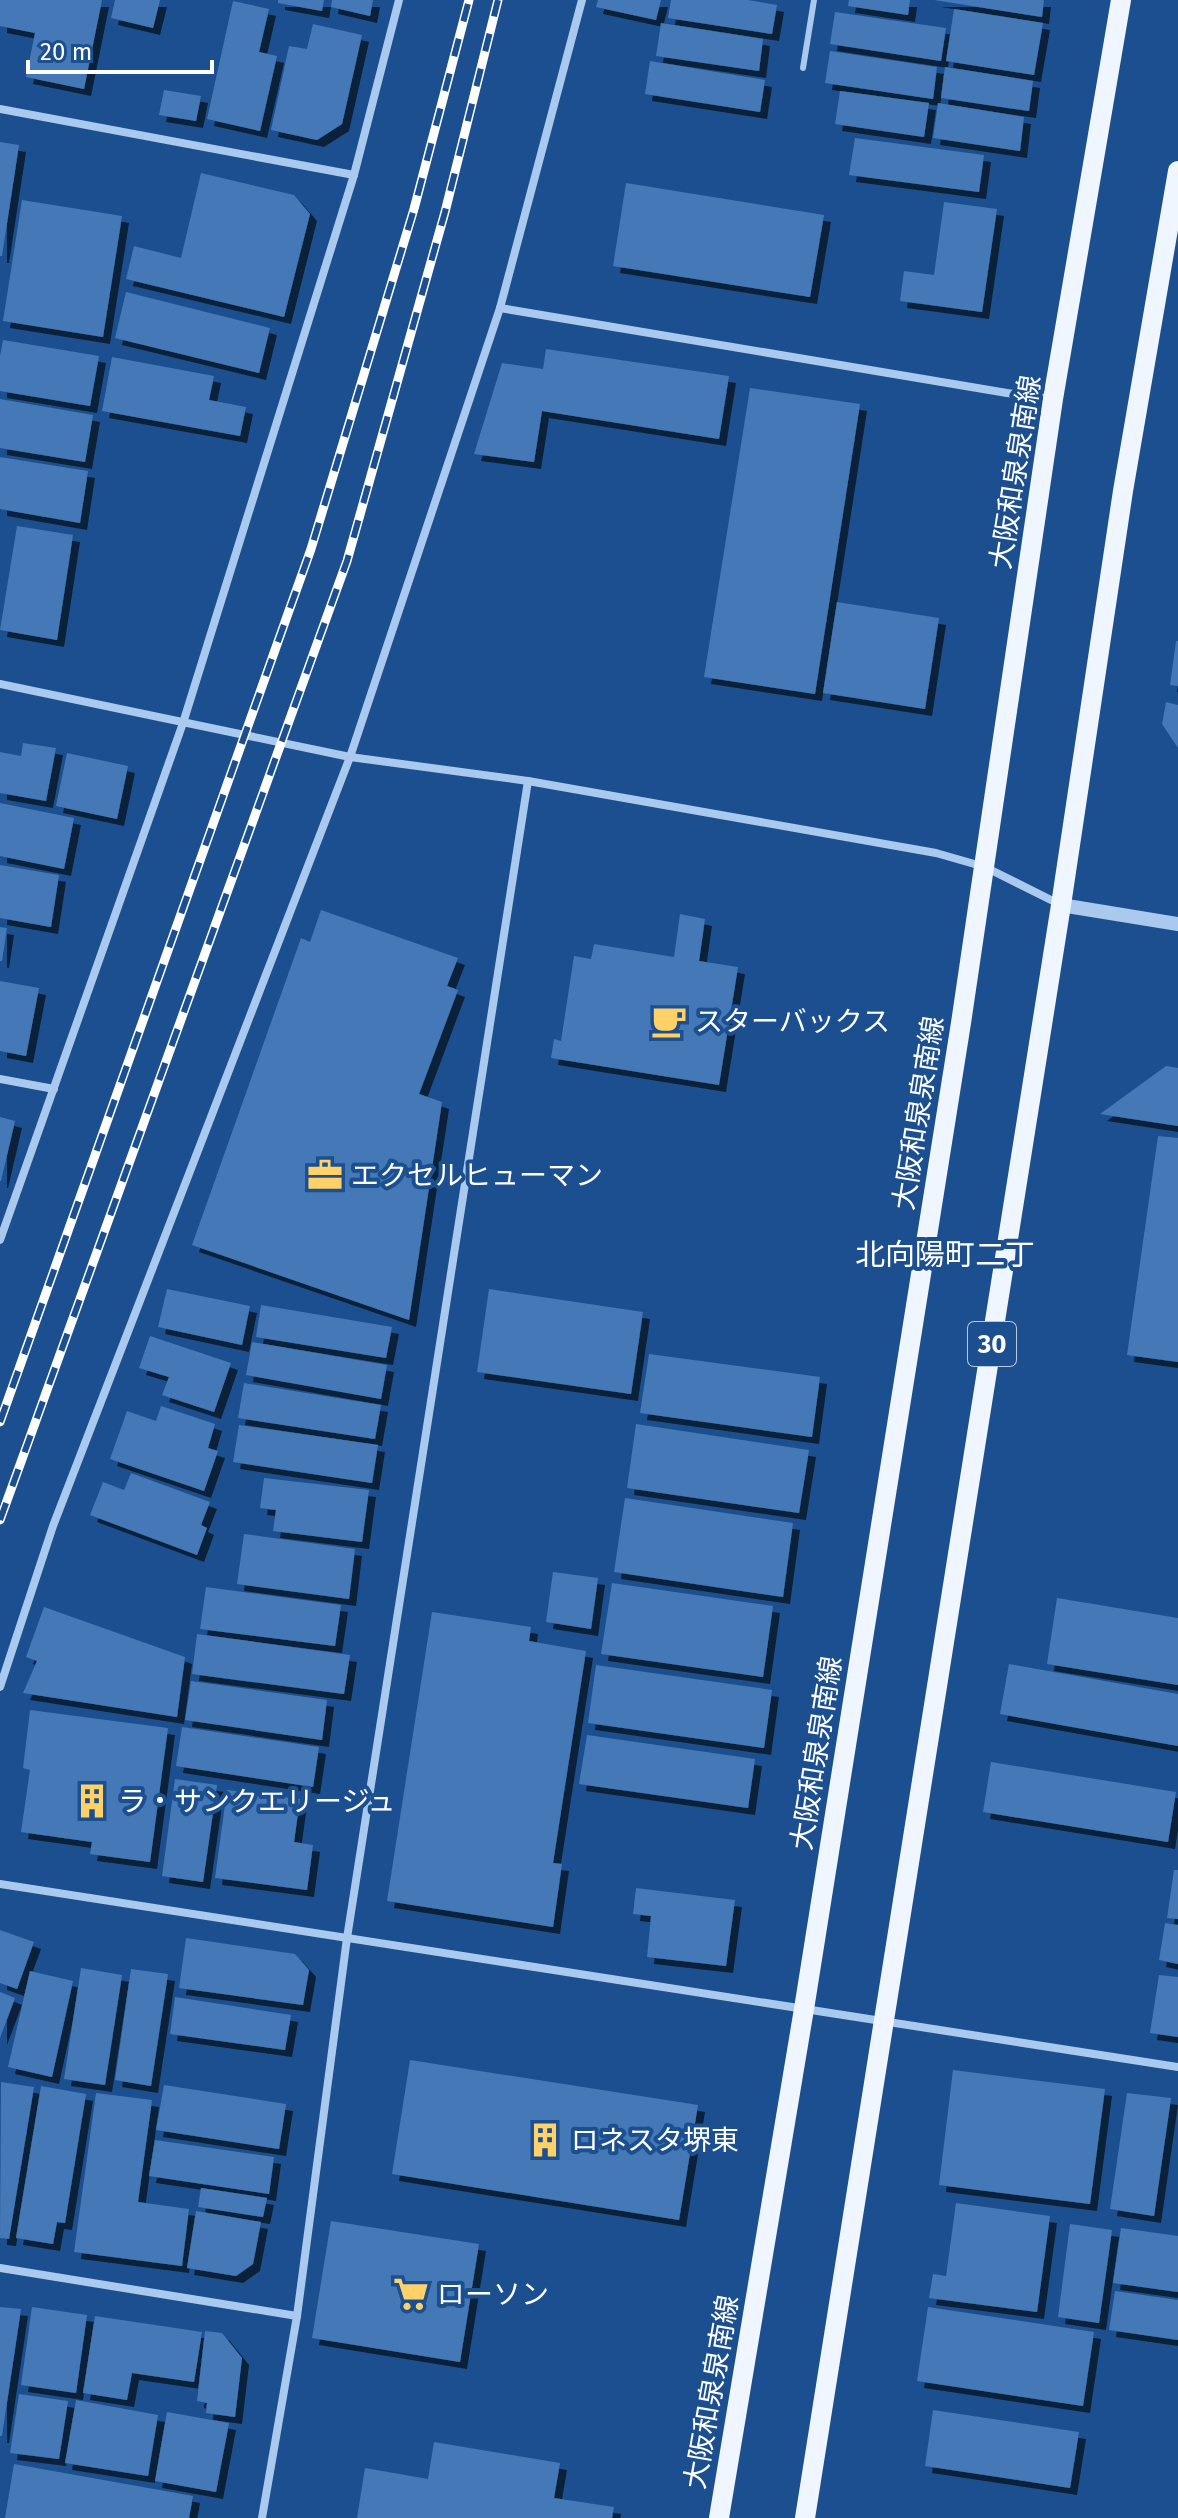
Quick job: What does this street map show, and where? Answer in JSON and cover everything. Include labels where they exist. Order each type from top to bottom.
[{"type":"main road","name":"大阪和泉泉南線","points":[[719,2518],[804,2009],[985,867],[1053,399],[1121,0]]},
{"type":"main road","name":"30","points":[[805,2518],[1061,905],[1123,491],[1178,171]]},
{"type":"street","points":[[0,1240],[183,723],[354,175],[399,0]]},
{"type":"street","points":[[0,1687],[53,1526],[350,757],[500,308],[582,0]]},
{"type":"street","points":[[0,109],[354,175]]},
{"type":"street","points":[[500,308],[1053,399]]},
{"type":"street","points":[[0,684],[350,757],[528,781],[936,853],[985,867],[1061,905],[1178,924]]},
{"type":"street","points":[[262,2518],[297,2316],[347,1938],[528,781]]},
{"type":"street","points":[[0,1079],[54,1089]]},
{"type":"street","points":[[0,1884],[1178,2067]]},
{"type":"street","points":[[0,2268],[297,2316]]},
{"type":"lane","points":[[803,68],[814,0]]},
{"type":"building","points":[[0,0],[102,0],[84,89],[26,77],[35,33],[0,26]]},
{"type":"building","points":[[115,0],[160,0],[153,28],[111,18]]},
{"type":"building","points":[[278,0],[324,0],[322,11],[278,3]]},
{"type":"building","points":[[332,0],[373,0],[370,16],[331,7]]},
{"type":"building","points":[[598,0],[661,0],[656,20],[596,7]]},
{"type":"building","points":[[671,0],[748,0],[777,5],[772,34],[668,18]]},
{"type":"building","points":[[849,0],[910,0],[908,15],[848,6]]},
{"type":"building","points":[[934,0],[1044,0],[1042,17]]},
{"type":"building","points":[[233,1],[269,9],[259,52],[277,56],[260,131],[207,119]]},
{"type":"building","points":[[954,9],[1043,23],[1034,75],[946,61]]},
{"type":"building","points":[[835,12],[946,28],[941,61],[830,44]]},
{"type":"building","points":[[661,23],[763,39],[759,71],[656,56]]},
{"type":"building","points":[[313,24],[362,35],[342,124],[317,140],[271,130],[289,46],[307,49]]},
{"type":"building","points":[[830,51],[937,67],[933,99],[825,83]]},
{"type":"building","points":[[650,61],[765,80],[760,112],[645,94]]},
{"type":"building","points":[[945,67],[1033,81],[1029,111],[941,98]]},
{"type":"building","points":[[164,90],[201,96],[196,121],[159,115]]},
{"type":"building","points":[[840,91],[929,103],[924,137],[835,124]]},
{"type":"building","points":[[938,103],[1024,117],[1020,151],[933,138]]},
{"type":"building","points":[[855,138],[984,155],[979,192],[849,175]]},
{"type":"building","points":[[0,142],[19,145],[2,256],[0,256]]},
{"type":"building","points":[[201,173],[294,195],[310,214],[284,317],[126,279],[134,246],[181,258]]},
{"type":"building","points":[[626,183],[824,215],[810,297],[613,266]]},
{"type":"building","points":[[22,200],[122,216],[103,337],[3,321]]},
{"type":"building","points":[[944,202],[997,209],[982,312],[900,301],[904,271],[934,275]]},
{"type":"building","points":[[126,292],[270,328],[259,373],[115,338]]},
{"type":"building","points":[[3,340],[99,356],[90,406],[0,391]]},
{"type":"building","points":[[546,349],[729,376],[719,439],[542,411],[534,462],[474,454],[502,363],[543,369]]},
{"type":"building","points":[[112,357],[214,376],[209,400],[246,407],[240,436],[102,411]]},
{"type":"building","points":[[750,388],[860,404],[815,694],[704,677]]},
{"type":"building","points":[[0,399],[93,415],[85,462],[0,448]]},
{"type":"building","points":[[0,457],[88,471],[80,523],[0,509]]},
{"type":"building","points":[[17,526],[73,535],[57,640],[0,630]]},
{"type":"building","points":[[837,602],[939,618],[925,709],[823,693]]},
{"type":"building","points":[[1178,641],[1178,686],[1170,685]]},
{"type":"building","points":[[1166,702],[1178,705],[1178,748],[1162,724]]},
{"type":"building","points":[[23,743],[56,748],[46,801],[0,793],[0,752],[21,756]]},
{"type":"building","points":[[67,753],[128,766],[117,819],[56,806]]},
{"type":"building","points":[[0,803],[74,818],[64,869],[0,856]]},
{"type":"building","points":[[0,865],[59,875],[51,927],[0,918]]},
{"type":"building","points":[[321,910],[458,958],[447,986],[458,990],[419,1094],[442,1102],[409,1320],[192,1245],[301,938],[310,942]]},
{"type":"building","points":[[680,914],[705,919],[699,961],[738,967],[719,1085],[551,1058],[554,1039],[561,1041],[574,956],[591,959],[594,944],[674,957]]},
{"type":"building","points":[[0,927],[7,928],[2,961],[0,961]]},
{"type":"building","points":[[0,981],[39,988],[26,1056],[0,1051]]},
{"type":"building","points":[[1166,1066],[1178,1068],[1178,1126],[1100,1114]]},
{"type":"building","points":[[0,1117],[15,1121],[1,1181],[0,1181]]},
{"type":"building","points":[[1158,1136],[1178,1138],[1178,1362],[1127,1355]]},
{"type":"building","points":[[167,1289],[250,1306],[242,1345],[158,1327]]},
{"type":"building","points":[[489,1289],[643,1312],[631,1394],[477,1372]]},
{"type":"building","points":[[261,1305],[392,1327],[386,1358],[256,1337]]},
{"type":"building","points":[[150,1336],[231,1363],[214,1412],[162,1395],[169,1377],[139,1368]]},
{"type":"building","points":[[252,1342],[387,1365],[381,1399],[246,1375]]},
{"type":"building","points":[[649,1354],[820,1377],[812,1437],[640,1413]]},
{"type":"building","points":[[244,1383],[381,1405],[375,1439],[238,1418]]},
{"type":"building","points":[[161,1406],[215,1424],[208,1448],[218,1451],[204,1491],[110,1459],[127,1411],[156,1421]]},
{"type":"building","points":[[636,1424],[809,1450],[799,1513],[627,1488]]},
{"type":"building","points":[[239,1425],[378,1445],[372,1483],[233,1462]]},
{"type":"building","points":[[131,1473],[210,1502],[201,1525],[207,1528],[197,1555],[90,1515],[103,1482],[124,1490]]},
{"type":"building","points":[[264,1478],[369,1490],[362,1542],[273,1531],[276,1510],[260,1508]]},
{"type":"building","points":[[625,1498],[793,1523],[783,1597],[614,1572]]},
{"type":"building","points":[[244,1534],[355,1549],[349,1599],[237,1584]]},
{"type":"building","points":[[553,1572],[598,1578],[591,1629],[546,1622]]},
{"type":"building","points":[[612,1583],[773,1606],[763,1677],[601,1654]]},
{"type":"building","points":[[206,1587],[341,1605],[335,1646],[200,1629]]},
{"type":"building","points":[[1057,1598],[1178,1618],[1178,1685],[1047,1664]]},
{"type":"building","points":[[44,1607],[185,1657],[177,1717],[23,1693],[37,1661],[26,1657]]},
{"type":"building","points":[[432,1612],[531,1627],[529,1641],[586,1651],[553,1863],[562,1864],[553,1927],[387,1901]]},
{"type":"building","points":[[197,1634],[350,1655],[344,1694],[192,1674]]},
{"type":"building","points":[[1009,1664],[1178,1694],[1178,1746],[1000,1714]]},
{"type":"building","points":[[596,1665],[772,1690],[764,1748],[588,1723]]},
{"type":"building","points":[[191,1681],[327,1700],[322,1740],[185,1720]]},
{"type":"building","name":"ラ・サンクエリージュ","points":[[30,1710],[168,1728],[150,1862],[90,1854],[92,1842],[21,1832],[30,1770],[23,1768]]},
{"type":"building","points":[[182,1727],[319,1747],[313,1787],[176,1766]]},
{"type":"building","points":[[587,1735],[755,1759],[748,1808],[579,1784]]},
{"type":"building","points":[[991,1762],[1176,1792],[1168,1842],[983,1812]]},
{"type":"building","points":[[175,1779],[217,1785],[203,1882],[162,1876]]},
{"type":"building","points":[[227,1790],[300,1799],[294,1842],[313,1845],[307,1890],[215,1878]]},
{"type":"building","points":[[1174,1870],[1178,1870],[1178,1919],[1167,1918]]},
{"type":"building","points":[[636,1888],[735,1900],[726,1966],[647,1957],[651,1916],[633,1914]]},
{"type":"building","points":[[1165,1923],[1178,1925],[1178,1964],[1159,1960]]},
{"type":"building","points":[[0,1930],[34,1942],[17,1989],[0,1983]]},
{"type":"building","points":[[186,1938],[295,1954],[309,1970],[303,2005],[179,1988]]},
{"type":"building","points":[[81,1968],[122,1975],[105,2085],[64,2079]]},
{"type":"building","points":[[131,1969],[168,1974],[151,2086],[115,2080]]},
{"type":"building","points":[[30,1971],[73,1981],[52,2077],[8,2067]]},
{"type":"building","points":[[1159,1975],[1178,1977],[1178,2037],[1150,2033]]},
{"type":"building","points":[[0,1992],[15,1998],[0,2038]]},
{"type":"building","points":[[175,1997],[291,2015],[285,2050],[170,2034]]},
{"type":"building","name":"ロネスタ堺東","points":[[410,2060],[698,2105],[679,2220],[392,2174]]},
{"type":"building","points":[[953,2070],[1105,2089],[1090,2204],[939,2185]]},
{"type":"building","points":[[1,2082],[34,2087],[9,2239],[0,2238]]},
{"type":"building","points":[[164,2085],[286,2104],[279,2149],[156,2130]]},
{"type":"building","points":[[41,2086],[86,2094],[65,2223],[57,2222],[53,2244],[16,2238]]},
{"type":"building","points":[[96,2093],[152,2100],[138,2202],[189,2209],[182,2266],[74,2252]]},
{"type":"building","points":[[1127,2093],[1171,2098],[1154,2216],[1110,2209]]},
{"type":"building","points":[[155,2140],[274,2157],[269,2194],[149,2176]]},
{"type":"building","points":[[201,2188],[267,2198],[263,2217],[198,2207]]},
{"type":"building","points":[[956,2203],[1050,2216],[1037,2312],[929,2298],[933,2274],[946,2276]]},
{"type":"building","points":[[196,2211],[261,2222],[253,2264],[236,2276],[187,2268]]},
{"type":"building","points":[[331,2221],[479,2244],[460,2362],[312,2338]]},
{"type":"building","points":[[1070,2224],[1112,2230],[1099,2323],[1058,2317]]},
{"type":"building","points":[[1121,2228],[1178,2236],[1178,2292],[1113,2283]]},
{"type":"building","points":[[1115,2291],[1178,2300],[1178,2340],[1109,2330]]},
{"type":"building","points":[[0,2307],[21,2309],[2,2436],[0,2436]]},
{"type":"building","points":[[32,2307],[87,2315],[76,2393],[21,2385]]},
{"type":"building","points":[[928,2307],[1094,2332],[1083,2406],[917,2381]]},
{"type":"building","points":[[95,2316],[202,2332],[194,2382],[132,2373],[127,2400],[83,2393]]},
{"type":"building","points":[[205,2331],[222,2333],[242,2358],[235,2417],[206,2413],[207,2403],[197,2401]]},
{"type":"building","points":[[19,2394],[68,2401],[59,2459],[10,2453]]},
{"type":"building","points":[[76,2400],[158,2415],[148,2476],[65,2463]]},
{"type":"building","points":[[933,2410],[1079,2432],[1070,2488],[925,2466]]},
{"type":"building","points":[[167,2412],[229,2423],[216,2492],[155,2481]]},
{"type":"building","points":[[434,2442],[560,2463],[554,2498],[614,2507],[612,2518],[357,2518],[365,2468],[428,2479]]},
{"type":"building","points":[[14,2464],[193,2496],[189,2518],[5,2518]]},
{"type":"railway","points":[[0,1422],[311,549],[414,209],[469,0]]},
{"type":"railway","points":[[0,1520],[347,561],[445,212],[498,0]]},
{"type":"place","name":"スターバックス","points":[[669,1021]]},
{"type":"place","name":"エクセルヒューマン","points":[[325,1175]]},
{"type":"place","name":"ラ・サンクエリージュ","points":[[92,1801]]},
{"type":"place","name":"ロネスタ堺東","points":[[545,2140]]},
{"type":"place","name":"ローソン","points":[[411,2294]]},
{"type":"district","name":"北向陽町二丁","points":[[945,1255]]}]
